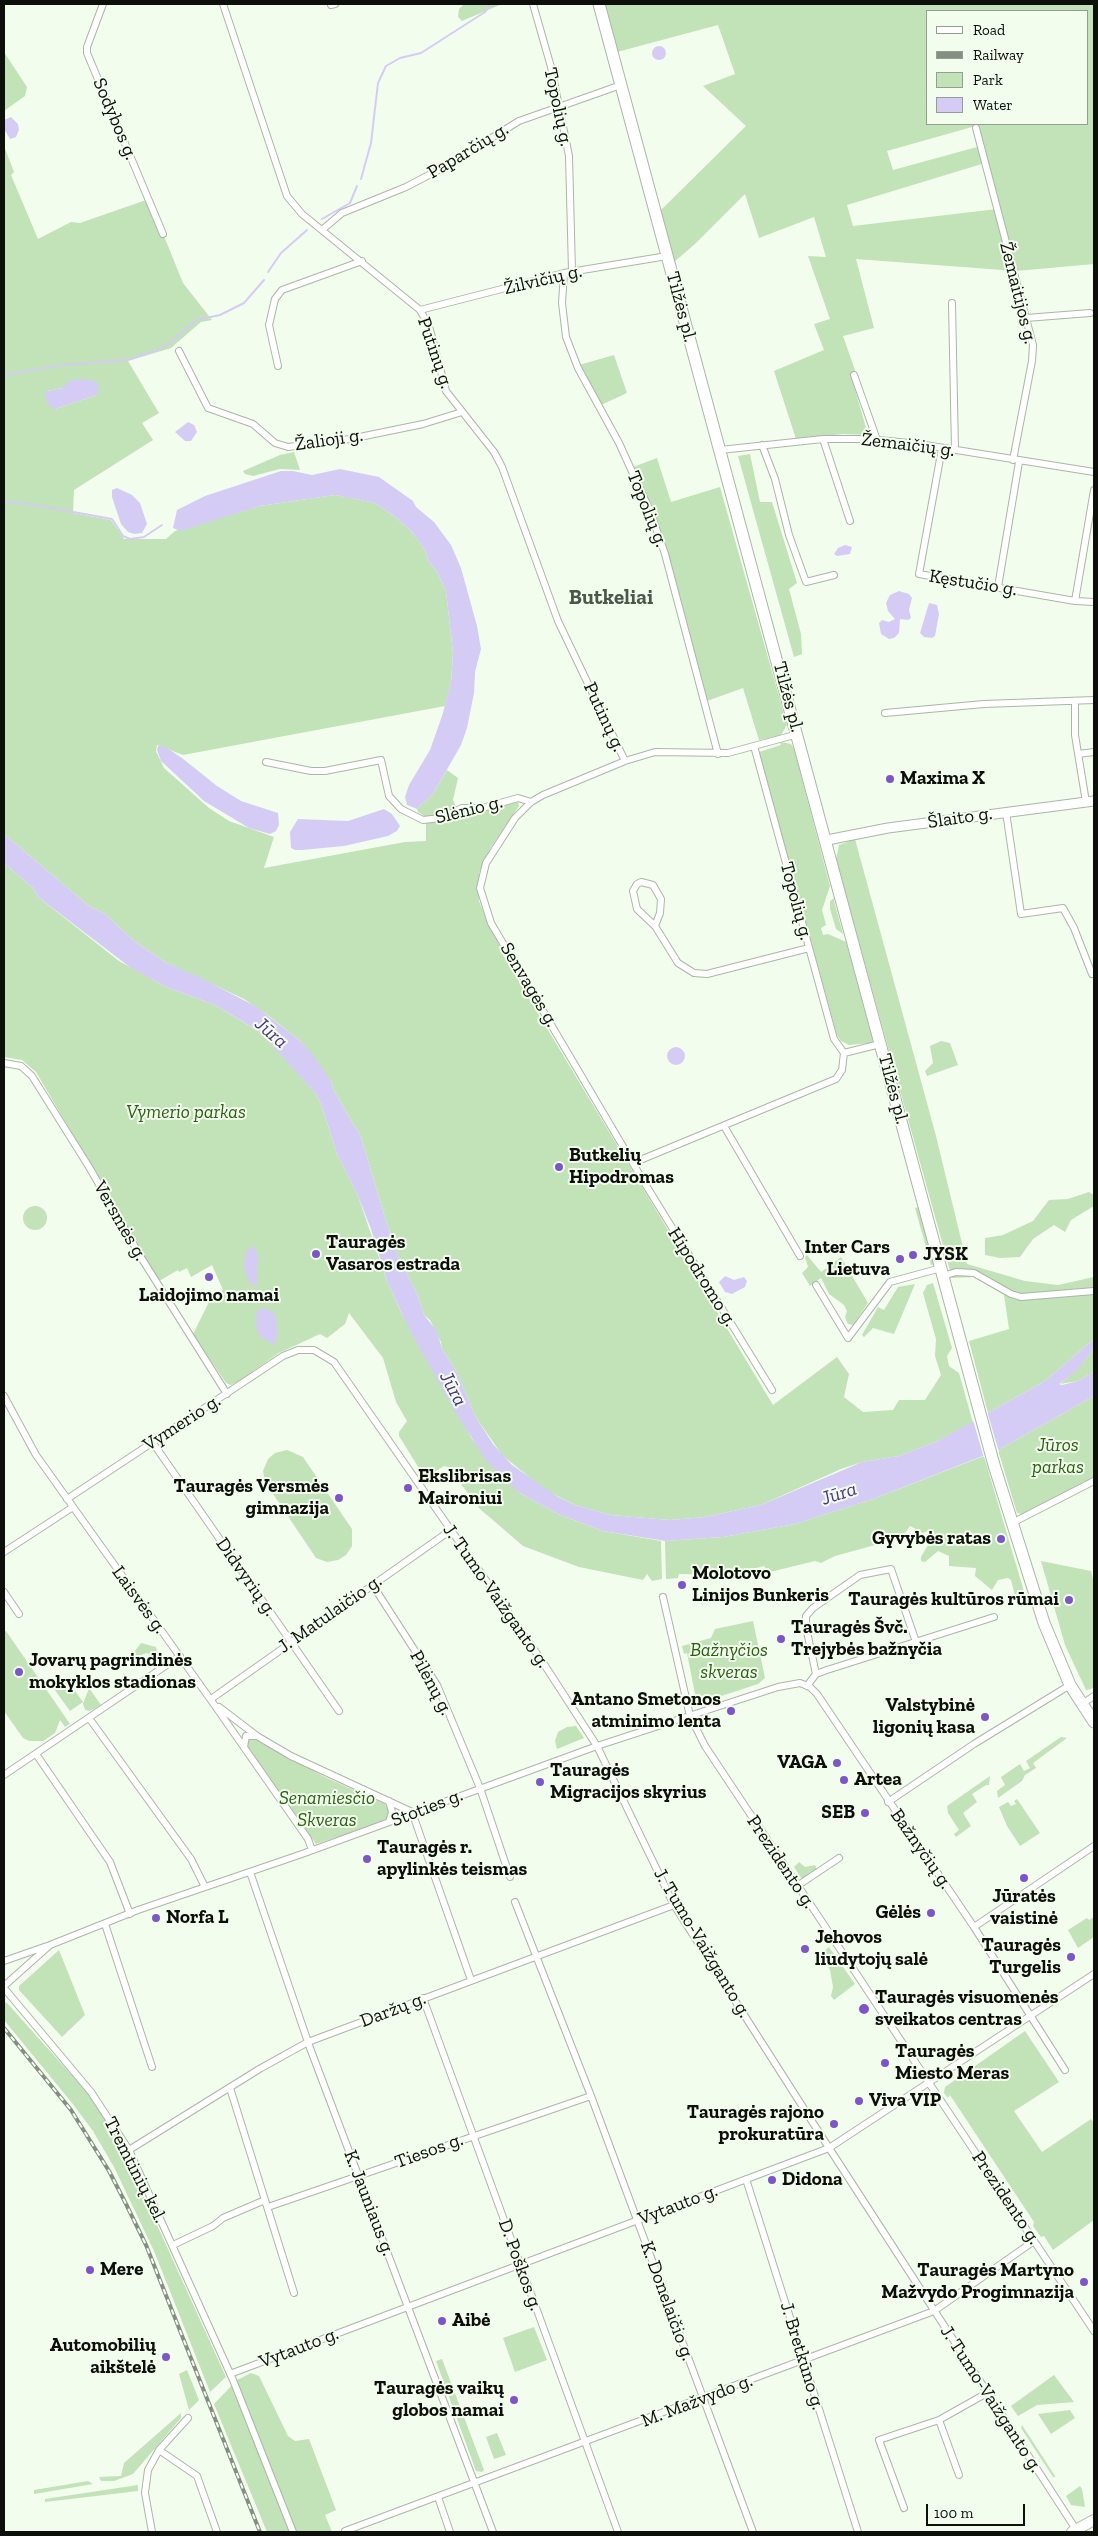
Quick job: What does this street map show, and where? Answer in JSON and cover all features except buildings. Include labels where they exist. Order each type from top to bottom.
[{"type":"highway","name":"Tilžės pl.","points":[[599,4],[827,840],[994,1465],[1044,1623],[1070,1685],[1094,1722]]},
{"type":"main road","name":"Šlaito g.","points":[[827,840],[888,828],[1090,801]]},
{"type":"main road","points":[[1076,2532],[1094,2520]]},
{"type":"street","name":"Sodybos g.","points":[[103,4],[86,47],[87,53],[163,234]]},
{"type":"street","name":"Putinų g.","points":[[223,4],[281,185],[293,206],[420,310],[429,326],[446,391],[487,442],[502,467],[558,621],[625,761]]},
{"type":"street","name":"Topolių g.","points":[[533,4],[560,106],[569,156],[572,271]]},
{"type":"street","name":"Paparčių g.","points":[[322,230],[342,213],[406,187],[446,166],[519,121],[621,85]]},
{"type":"street","name":"Žemaitijos g.","points":[[976,128],[1026,318],[1033,354],[998,587]]},
{"type":"street","name":"Žilvičių g.","points":[[420,310],[572,271],[667,256]]},
{"type":"street","points":[[278,366],[270,325],[275,299],[282,290],[362,262]]},
{"type":"street","name":"Topolių g.","points":[[564,273],[562,303],[566,337],[578,368],[619,443],[650,511],[666,554],[718,754]]},
{"type":"street","points":[[952,303],[955,450]]},
{"type":"street","points":[[1026,318],[1090,313]]},
{"type":"street","name":"Žalioji g.","points":[[179,352],[208,408],[253,424],[275,442],[288,446],[350,439],[462,412]]},
{"type":"street","points":[[854,375],[876,440]]},
{"type":"street","points":[[823,439],[850,521]]},
{"type":"street","name":"Žemaičių g.","points":[[720,450],[823,439],[876,440],[942,448],[1094,472]]},
{"type":"street","points":[[762,445],[774,479],[789,535],[806,582],[834,575]]},
{"type":"street","name":"Kęstučio g.","points":[[942,448],[919,574],[1075,601],[1094,602]]},
{"type":"street","points":[[1075,601],[1094,490]]},
{"type":"street","points":[[885,714],[984,704],[1094,700]]},
{"type":"street","points":[[1075,702],[1078,754],[1090,801]]},
{"type":"street","name":"Senvagės g.","points":[[634,1163],[491,923],[480,888],[486,863],[515,818],[531,802],[625,761],[655,752],[718,754],[798,734]]},
{"type":"street","name":"Topolių g.","points":[[754,746],[834,1039],[844,1053]]},
{"type":"street","points":[[1078,754],[1094,752]]},
{"type":"street","name":"Slėnio g.","points":[[266,762],[318,771],[381,760],[389,796],[401,809],[423,820],[441,818],[462,808],[482,808],[518,798],[531,802]]},
{"type":"street","points":[[1006,812],[1021,914],[1063,908],[1074,928],[1092,974]]},
{"type":"street","points":[[655,926],[660,912],[661,899],[653,886],[641,882],[637,884],[633,891],[634,903],[642,915],[655,926],[678,963],[694,973],[707,974],[809,948]]},
{"type":"street","points":[[634,1163],[836,1079],[842,1070],[844,1053],[880,1044]]},
{"type":"street","name":"Versmės g.","points":[[4,1063],[21,1066],[32,1076],[89,1167],[190,1338],[227,1394]]},
{"type":"street","points":[[724,1126],[800,1256]]},
{"type":"street","name":"Hipodromo g.","points":[[634,1163],[772,1390]]},
{"type":"street","points":[[816,1285],[848,1338],[890,1282],[942,1272],[974,1273],[1011,1294],[1021,1296],[1094,1291]]},
{"type":"street","name":"Vymerio g.","points":[[68,1499],[274,1362],[298,1350]]},
{"type":"street","name":"J. Tumo-Vaižganto g.","points":[[298,1350],[314,1350],[334,1362],[540,1658],[597,1746],[674,1905],[1076,2532]]},
{"type":"street","name":"Laisvės g.","points":[[4,1396],[36,1455],[212,1701],[308,1839],[312,1850]]},
{"type":"street","name":"Didvyrių g.","points":[[152,1443],[339,1711]]},
{"type":"street","points":[[1012,1523],[1094,1482]]},
{"type":"street","points":[[4,1552],[73,1507]]},
{"type":"street","name":"J. Matulaičio g.","points":[[212,1701],[290,1641],[450,1530]]},
{"type":"street","points":[[816,1674],[806,1627],[806,1616],[813,1608],[860,1575],[891,1568],[916,1642]]},
{"type":"street","name":"Pilėnų g.","points":[[372,1584],[437,1685],[480,1788]]},
{"type":"street","points":[[4,1592],[19,1614]]},
{"type":"street","name":"Prezidento g.","points":[[663,1597],[690,1716],[705,1746],[1094,2331]]},
{"type":"street","points":[[807,1686],[816,1674],[994,1617]]},
{"type":"street","points":[[4,1775],[180,1656]]},
{"type":"street","name":"Stoties g.","points":[[4,1961],[597,1746],[786,1685],[800,1683],[807,1686]]},
{"type":"street","points":[[888,1802],[974,1744],[1070,1685]]},
{"type":"street","name":"Bažnyčių g.","points":[[807,1686],[817,1694],[974,1927],[1064,2070]]},
{"type":"street","points":[[1082,1704],[1094,1696]]},
{"type":"street","points":[[212,1701],[257,1736],[304,1762],[412,1812],[471,1980]]},
{"type":"street","points":[[89,1718],[191,1859],[205,1887]]},
{"type":"street","points":[[244,1747],[246,1736],[257,1736]]},
{"type":"street","points":[[36,1754],[110,1862],[130,1914]]},
{"type":"street","points":[[480,1788],[510,1877]]},
{"type":"street","points":[[389,1801],[392,1812],[389,1822]]},
{"type":"street","points":[[974,1927],[1094,1846]]},
{"type":"street","points":[[797,1886],[839,1858]]},
{"type":"street","name":"K. Jauniaus g.","points":[[250,1872],[308,2042],[493,2532]]},
{"type":"street","name":"K. Donelaičio g.","points":[[515,1902],[538,1956],[591,2096],[753,2532]]},
{"type":"street","name":"Daržų g.","points":[[129,2150],[308,2042],[674,1905]]},
{"type":"street","points":[[105,1924],[152,2068]]},
{"type":"street","name":"Stoties g.","points":[[4,1987],[50,1945]]},
{"type":"street","points":[[15,1957],[20,1961],[22,1970]]},
{"type":"street","name":"Vytauto g.","points":[[230,2374],[829,2148],[1094,1974]]},
{"type":"street","name":"Tremtinių kel.","points":[[4,1987],[91,2092],[129,2150],[230,2374],[293,2532]]},
{"type":"street","name":"D. Poškos g.","points":[[423,1998],[584,2444],[618,2532]]},
{"type":"street","points":[[230,2088],[294,2293]]},
{"type":"street","name":"Tiesos g.","points":[[172,2245],[213,2226],[222,2218],[359,2176],[591,2096]]},
{"type":"street","name":"J. Bretkūno g.","points":[[746,2179],[858,2532]]},
{"type":"street","name":"M. Mažvydo g.","points":[[345,2531],[584,2444],[934,2311],[1034,2241]]},
{"type":"street","points":[[904,2508],[879,2440],[939,2420],[987,2393]]},
{"type":"street","points":[[152,2532],[146,2480],[152,2460],[188,2418]]},
{"type":"street","points":[[939,2420],[959,2475]]},
{"type":"street","points":[[159,2450],[196,2476],[218,2532]]},
{"type":"street","points":[[438,2497],[450,2532]]},
{"type":"green space","points":[[464,4],[502,4],[462,21],[458,17],[459,9]]},
{"type":"green space","points":[[604,4],[1094,4],[1094,264],[1016,271],[856,259],[874,328],[843,336],[856,373],[851,375],[868,435],[843,434],[796,439],[774,371],[824,350],[814,324],[830,319],[808,256],[826,257],[814,217],[759,238],[745,194],[673,263],[660,211],[746,126],[703,86],[735,74],[718,25],[617,52]],"holes":[[[972,127],[977,147],[893,170],[887,151]],[[985,163],[997,209],[853,226],[847,205]]]},
{"type":"green space","points":[[4,52],[27,87],[25,96],[4,111]]},
{"type":"green space","points":[[4,146],[14,172],[11,175],[38,239],[71,222],[80,223],[149,199],[183,283],[212,320],[201,322],[171,348],[128,361],[159,413],[142,423],[153,440],[74,490],[73,513],[111,520],[124,539],[166,539],[175,531],[260,506],[335,495],[375,503],[398,519],[413,533],[425,550],[428,561],[436,570],[446,591],[453,653],[451,683],[445,706],[183,755],[157,745],[156,751],[164,768],[209,808],[229,821],[274,837],[264,868],[405,842],[426,841],[426,817],[418,812],[417,809],[433,794],[447,770],[458,778],[453,800],[459,813],[518,802],[519,806],[491,847],[479,873],[479,901],[486,919],[503,955],[773,1405],[837,1357],[849,1374],[844,1397],[863,1412],[893,1410],[899,1400],[925,1400],[941,1375],[935,1356],[936,1339],[923,1293],[927,1285],[933,1283],[952,1348],[947,1356],[949,1366],[959,1373],[973,1423],[938,1441],[899,1456],[862,1462],[841,1469],[761,1505],[705,1517],[670,1520],[610,1515],[575,1505],[545,1490],[502,1455],[475,1416],[458,1374],[442,1349],[441,1342],[430,1320],[424,1315],[418,1296],[399,1258],[361,1137],[333,1089],[331,1081],[300,1041],[244,999],[165,962],[133,940],[105,914],[89,906],[4,834]],"holes":[[[63,388],[97,395],[55,409],[47,391]]]},
{"type":"green space","points":[[614,355],[627,393],[601,405],[579,365]]},
{"type":"green space","points":[[294,452],[300,470],[280,469],[253,476],[245,474],[243,471],[280,455]]},
{"type":"green space","points":[[750,454],[760,502],[772,502],[797,583],[789,589],[801,634],[802,654],[794,657],[738,456]]},
{"type":"green space","points":[[657,458],[671,502],[720,487],[787,725],[781,735],[759,740],[743,688],[707,701],[665,542],[633,467]]},
{"type":"green space","points":[[780,742],[791,744],[794,749],[830,886],[822,910],[826,925],[821,928],[823,935],[828,934],[846,942],[873,1041],[869,1043],[849,1045],[841,1041],[837,1035],[759,752],[781,745]]},
{"type":"green space","points":[[855,839],[936,1136],[967,1264],[1025,1281],[1058,1285],[1094,1277],[1094,1339],[1045,1381],[988,1413],[969,1341],[1009,1329],[1004,1295],[975,1277],[952,1278],[836,859],[839,845]]},
{"type":"green space","name":"Vymerio parkas","points":[[4,863],[33,888],[38,897],[119,961],[166,987],[215,1005],[260,1032],[296,1071],[316,1094],[322,1107],[337,1154],[358,1196],[387,1281],[401,1312],[472,1439],[520,1493],[558,1514],[603,1531],[661,1541],[662,1579],[652,1581],[647,1574],[643,1580],[579,1567],[523,1546],[480,1509],[448,1467],[444,1466],[425,1478],[399,1436],[399,1432],[407,1421],[396,1402],[383,1358],[349,1313],[345,1324],[327,1338],[320,1334],[279,1353],[239,1381],[231,1385],[226,1383],[193,1334],[212,1296],[223,1290],[212,1265],[191,1277],[187,1268],[179,1272],[178,1270],[159,1281],[36,1072],[22,1060],[4,1057]]},
{"type":"green space","points":[[834,898],[843,934],[836,929],[830,909],[830,901]]},
{"type":"green space","points":[[941,1041],[950,1043],[958,1065],[927,1076],[925,1071],[933,1063],[930,1046]]},
{"type":"green space","points":[[1089,1192],[1094,1195],[1094,1206],[1071,1220],[1065,1232],[1054,1225],[1033,1239],[1020,1257],[1000,1258],[985,1255],[985,1238],[1003,1235],[1033,1221],[1049,1200],[1068,1199]]},
{"type":"green space","points":[[35,1206],[43,1210],[47,1218],[43,1226],[35,1230],[27,1226],[23,1218],[27,1210]]},
{"type":"green space","points":[[918,1207],[934,1264],[931,1265],[915,1208]]},
{"type":"green space","points":[[807,1255],[821,1272],[841,1257],[868,1303],[853,1325],[848,1324],[845,1317],[847,1311],[844,1305],[829,1294],[821,1278],[810,1286],[802,1273],[808,1267],[805,1257]]},
{"type":"green space","points":[[915,1284],[894,1334],[873,1328],[864,1337],[862,1335],[878,1307],[884,1310],[898,1287]]},
{"type":"green space","points":[[1094,1349],[1094,1372],[1078,1381],[1060,1384],[1077,1369]]},
{"type":"green space","name":"Jūros parkas","points":[[1094,1396],[1094,1478],[1022,1514],[1017,1513],[998,1450]]},
{"type":"green space","points":[[287,1450],[303,1457],[352,1529],[352,1546],[346,1555],[338,1560],[327,1562],[316,1558],[265,1482],[263,1471],[268,1459],[275,1453]]},
{"type":"green space","points":[[984,1456],[1028,1605],[1018,1607],[1011,1580],[1008,1578],[998,1580],[992,1590],[975,1576],[976,1568],[949,1566],[949,1556],[938,1551],[925,1562],[921,1561],[921,1557],[935,1533],[928,1531],[923,1533],[910,1526],[901,1538],[835,1556],[821,1563],[815,1561],[774,1571],[768,1571],[764,1566],[730,1575],[679,1574],[678,1578],[666,1579],[665,1541],[723,1537],[795,1524],[873,1499]]},
{"type":"green space","points":[[1041,1561],[1091,1571],[1094,1584],[1094,1687],[1091,1689],[1086,1690],[1065,1645]]},
{"type":"green space","name":"Bažnyčios skveras","points":[[753,1621],[765,1678],[758,1684],[697,1704],[687,1653],[684,1654],[682,1646],[711,1638],[715,1629]]},
{"type":"green space","name":"Jovarų pagrindinės mokyklos stadionas","points":[[6,1631],[70,1724],[65,1727],[60,1720],[55,1733],[43,1741],[29,1741],[23,1738],[4,1711],[4,1632]]},
{"type":"green space","points":[[141,1643],[156,1647],[157,1651],[166,1656],[160,1657],[146,1653],[134,1658],[131,1656]]},
{"type":"green space","points":[[67,1680],[83,1702],[70,1711],[54,1689]]},
{"type":"green space","points":[[89,1688],[101,1705],[90,1711],[85,1710],[83,1704]]},
{"type":"green space","points":[[576,1726],[584,1738],[557,1749],[555,1741],[558,1732],[567,1727]]},
{"type":"green space","name":"Senamiesčio Skveras","points":[[250,1737],[327,1778],[385,1804],[389,1811],[387,1818],[380,1823],[316,1844],[247,1746],[247,1740]]},
{"type":"green space","points":[[1061,1737],[1067,1738],[1033,1763],[1036,1768],[1025,1775],[1022,1781],[998,1798],[997,1791],[1005,1785],[1001,1777],[1020,1764],[1024,1771],[1030,1768],[1026,1761]]},
{"type":"green space","points":[[990,1776],[989,1785],[972,1794],[977,1802],[963,1813],[971,1826],[956,1837],[954,1834],[959,1830],[948,1813],[947,1806]]},
{"type":"green space","points":[[1017,1799],[1040,1833],[1020,1846],[1007,1826],[999,1807],[1008,1802],[1011,1806],[1016,1804],[1014,1801]]},
{"type":"green space","points":[[799,1862],[805,1867],[815,1865],[817,1869],[802,1879],[794,1867]]},
{"type":"green space","points":[[1094,1917],[1094,1937],[1078,1948],[1068,1930],[1087,1918],[1089,1920]]},
{"type":"green space","points":[[829,1947],[855,1984],[834,2000],[831,1996],[833,1987],[830,1970],[821,1953]]},
{"type":"green space","points":[[59,1950],[85,2015],[62,2037],[19,1990],[19,1986]]},
{"type":"green space","points":[[4,2002],[7,2003],[86,2091],[118,2139],[226,2377],[210,2392],[154,2251],[114,2167],[93,2131],[4,2020]]},
{"type":"green space","points":[[1025,2031],[1059,2082],[1014,2111],[1042,2152],[1091,2119],[1094,2123],[1094,2220],[1053,2250],[1044,2236],[1041,2237],[1033,2226],[1034,2222],[950,2095],[948,2098],[944,2093],[945,2087]]},
{"type":"green space","points":[[534,2327],[547,2360],[515,2372],[503,2338]]},
{"type":"green space","points":[[442,2359],[484,2470],[482,2472],[476,2471],[436,2361]]},
{"type":"green space","points":[[187,2370],[199,2400],[189,2410],[179,2374]]},
{"type":"green space","points":[[251,2373],[259,2376],[288,2436],[295,2441],[309,2439],[336,2510],[325,2515],[332,2532],[267,2532],[214,2404],[237,2380]]},
{"type":"green space","points":[[1054,2375],[1074,2402],[1037,2405],[1018,2416],[1011,2406]]},
{"type":"green space","points":[[1070,2410],[1075,2418],[1051,2434],[1038,2414]]},
{"type":"green space","points":[[181,2413],[181,2418],[133,2474],[114,2481],[101,2481],[99,2477],[121,2476],[124,2463]]},
{"type":"green space","points":[[1022,2425],[1055,2477],[1053,2477],[1021,2428]]},
{"type":"green space","points":[[497,2433],[506,2455],[494,2459],[486,2437]]},
{"type":"green space","points":[[88,2481],[93,2484],[34,2494],[34,2490]]},
{"type":"green space","points":[[138,2485],[138,2491],[45,2502],[45,2499]]},
{"type":"green space","points":[[1080,2486],[1085,2507],[1071,2505],[1066,2496]]},
{"type":"water","points":[[656,46],[662,46],[666,53],[662,60],[656,60],[652,56],[652,50]]},
{"type":"water","points":[[11,117],[18,124],[19,130],[16,137],[10,139],[4,129],[4,120]]},
{"type":"water","points":[[84,379],[97,382],[99,387],[97,395],[55,409],[48,405],[45,395],[47,391],[63,388],[69,381]]},
{"type":"water","points":[[188,422],[194,425],[197,432],[191,441],[185,441],[175,432]]},
{"type":"water","points":[[340,469],[379,477],[413,501],[416,507],[434,522],[451,545],[461,568],[477,626],[481,649],[475,672],[474,693],[467,728],[461,745],[433,794],[417,809],[407,805],[405,797],[409,785],[430,750],[442,716],[451,683],[453,653],[446,591],[436,570],[428,561],[425,550],[413,533],[398,519],[375,503],[335,495],[260,506],[180,531],[173,528],[177,510],[205,496],[281,471],[293,471],[312,475]]},
{"type":"water","points":[[117,488],[132,495],[140,503],[147,524],[142,533],[134,534],[128,532],[121,524],[112,497],[112,490]]},
{"type":"water","points":[[845,545],[852,547],[850,554],[837,556],[834,554],[838,548]]},
{"type":"water","points":[[899,591],[909,594],[912,598],[909,610],[911,618],[908,620],[900,619],[899,633],[894,638],[889,639],[881,634],[879,623],[882,620],[889,622],[895,619],[888,611],[886,603],[890,595]]},
{"type":"water","points":[[929,603],[937,605],[939,614],[935,636],[932,638],[924,637],[920,633]]},
{"type":"water","points":[[158,746],[164,746],[217,786],[241,801],[278,813],[279,825],[276,831],[270,834],[249,828],[204,801],[161,761],[157,750]]},
{"type":"water","points":[[384,809],[392,814],[400,826],[397,831],[388,836],[344,846],[302,850],[291,848],[290,832],[298,819],[348,821]]},
{"type":"water","name":"Jūra","points":[[4,834],[89,906],[105,914],[133,940],[165,962],[257,1007],[300,1041],[312,1054],[331,1081],[333,1089],[361,1137],[399,1258],[418,1296],[424,1315],[437,1331],[442,1349],[458,1374],[475,1416],[493,1444],[512,1465],[558,1497],[575,1505],[610,1515],[670,1520],[705,1517],[761,1505],[862,1462],[899,1456],[938,1441],[1045,1381],[1094,1339],[1094,1349],[1075,1372],[1059,1384],[1078,1381],[1094,1372],[1094,1396],[998,1450],[873,1499],[795,1524],[723,1537],[665,1541],[603,1531],[558,1514],[520,1493],[502,1478],[486,1460],[457,1415],[409,1329],[387,1281],[371,1229],[358,1196],[337,1154],[316,1094],[260,1032],[215,1005],[166,987],[131,968],[38,897],[33,888],[4,863]]},
{"type":"water","points":[[676,1047],[682,1050],[685,1056],[682,1062],[676,1065],[670,1062],[667,1056],[670,1050]]},
{"type":"water","points":[[254,1246],[258,1254],[257,1287],[249,1282],[244,1268],[246,1251]]},
{"type":"water","points":[[725,1276],[734,1280],[744,1277],[747,1281],[745,1287],[732,1294],[725,1292],[719,1282]]},
{"type":"water","points":[[262,1308],[273,1312],[276,1318],[278,1334],[274,1345],[261,1337],[256,1329],[256,1313]]},
{"type":"pier","points":[[987,1411],[999,1452],[984,1458],[973,1420]]},
{"type":"waterway","points":[[361,179],[371,143],[378,83],[386,66],[400,58],[421,53],[485,12],[491,4]]},
{"type":"waterway","points":[[322,219],[350,203],[357,186]]},
{"type":"waterway","points":[[268,272],[281,253],[307,230]]},
{"type":"waterway","points":[[4,375],[64,365],[127,360],[155,351],[171,342],[196,320],[220,315],[244,303],[264,280]]},
{"type":"waterway","points":[[4,502],[29,504],[112,519],[123,536],[130,539],[144,537],[162,525]]},
{"type":"railway","points":[[4,2028],[71,2110],[109,2171],[126,2204],[146,2245],[260,2532]]},
{"type":"place","name":"Maxima X","points":[[890,779]]},
{"type":"place","name":"Butkelių Hipodromas","points":[[559,1167]]},
{"type":"place","name":"Tauragės Vasaros estrada","points":[[316,1254]]},
{"type":"place","name":"JYSK","points":[[913,1255]]},
{"type":"place","name":"Inter Cars Lietuva","points":[[900,1259]]},
{"type":"place","name":"Laidojimo namai","points":[[209,1277]]},
{"type":"place","name":"Ekslibrisas Maironiui","points":[[408,1488]]},
{"type":"place","name":"Tauragės Versmės gimnazija","points":[[339,1498]]},
{"type":"place","name":"Gyvybės ratas","points":[[1001,1539]]},
{"type":"place","name":"Molotovo Linijos Bunkeris","points":[[682,1585]]},
{"type":"place","name":"Tauragės kultūros rūmai","points":[[1069,1600]]},
{"type":"place","name":"Tauragės Švč. Trejybės bažnyčia","points":[[781,1639]]},
{"type":"place","name":"Jovarų pagrindinės mokyklos stadionas","points":[[19,1672]]},
{"type":"place","name":"Antano Smetonos atminimo lenta","points":[[731,1711]]},
{"type":"place","name":"Valstybinė ligonių kasa","points":[[985,1717]]},
{"type":"place","name":"VAGA","points":[[837,1763]]},
{"type":"place","name":"Artea","points":[[844,1780]]},
{"type":"place","name":"Tauragės Migracijos skyrius","points":[[540,1782]]},
{"type":"place","name":"SEB","points":[[865,1813]]},
{"type":"place","name":"Tauragės r. apylinkės teismas","points":[[367,1859]]},
{"type":"place","name":"Jūratės vaistinė","points":[[1024,1878]]},
{"type":"place","name":"Gėlės","points":[[931,1913]]},
{"type":"place","name":"Norfa L","points":[[156,1918]]},
{"type":"place","name":"Jehovos liudytojų salė","points":[[805,1949]]},
{"type":"place","name":"Tauragės Turgelis","points":[[1071,1957]]},
{"type":"place","name":"Tauragės visuomenės sveikatos centras","points":[[864,2009]]},
{"type":"place","name":"Tauragės Miesto Meras","points":[[885,2063]]},
{"type":"place","name":"Viva VIP","points":[[859,2101]]},
{"type":"place","name":"Tauragės rajono prokuratūra","points":[[834,2124]]},
{"type":"place","name":"Didona","points":[[772,2180]]},
{"type":"place","name":"Mere","points":[[90,2270]]},
{"type":"place","name":"Tauragės Martyno Mažvydo Progimnazija","points":[[1084,2282]]},
{"type":"place","name":"Aibė","points":[[442,2321]]},
{"type":"place","name":"Automobilių aikštelė","points":[[166,2357]]},
{"type":"place","name":"Tauragės vaikų globos namai","points":[[514,2400]]},
{"type":"district","name":"Butkeliai","points":[[611,598]]}]
